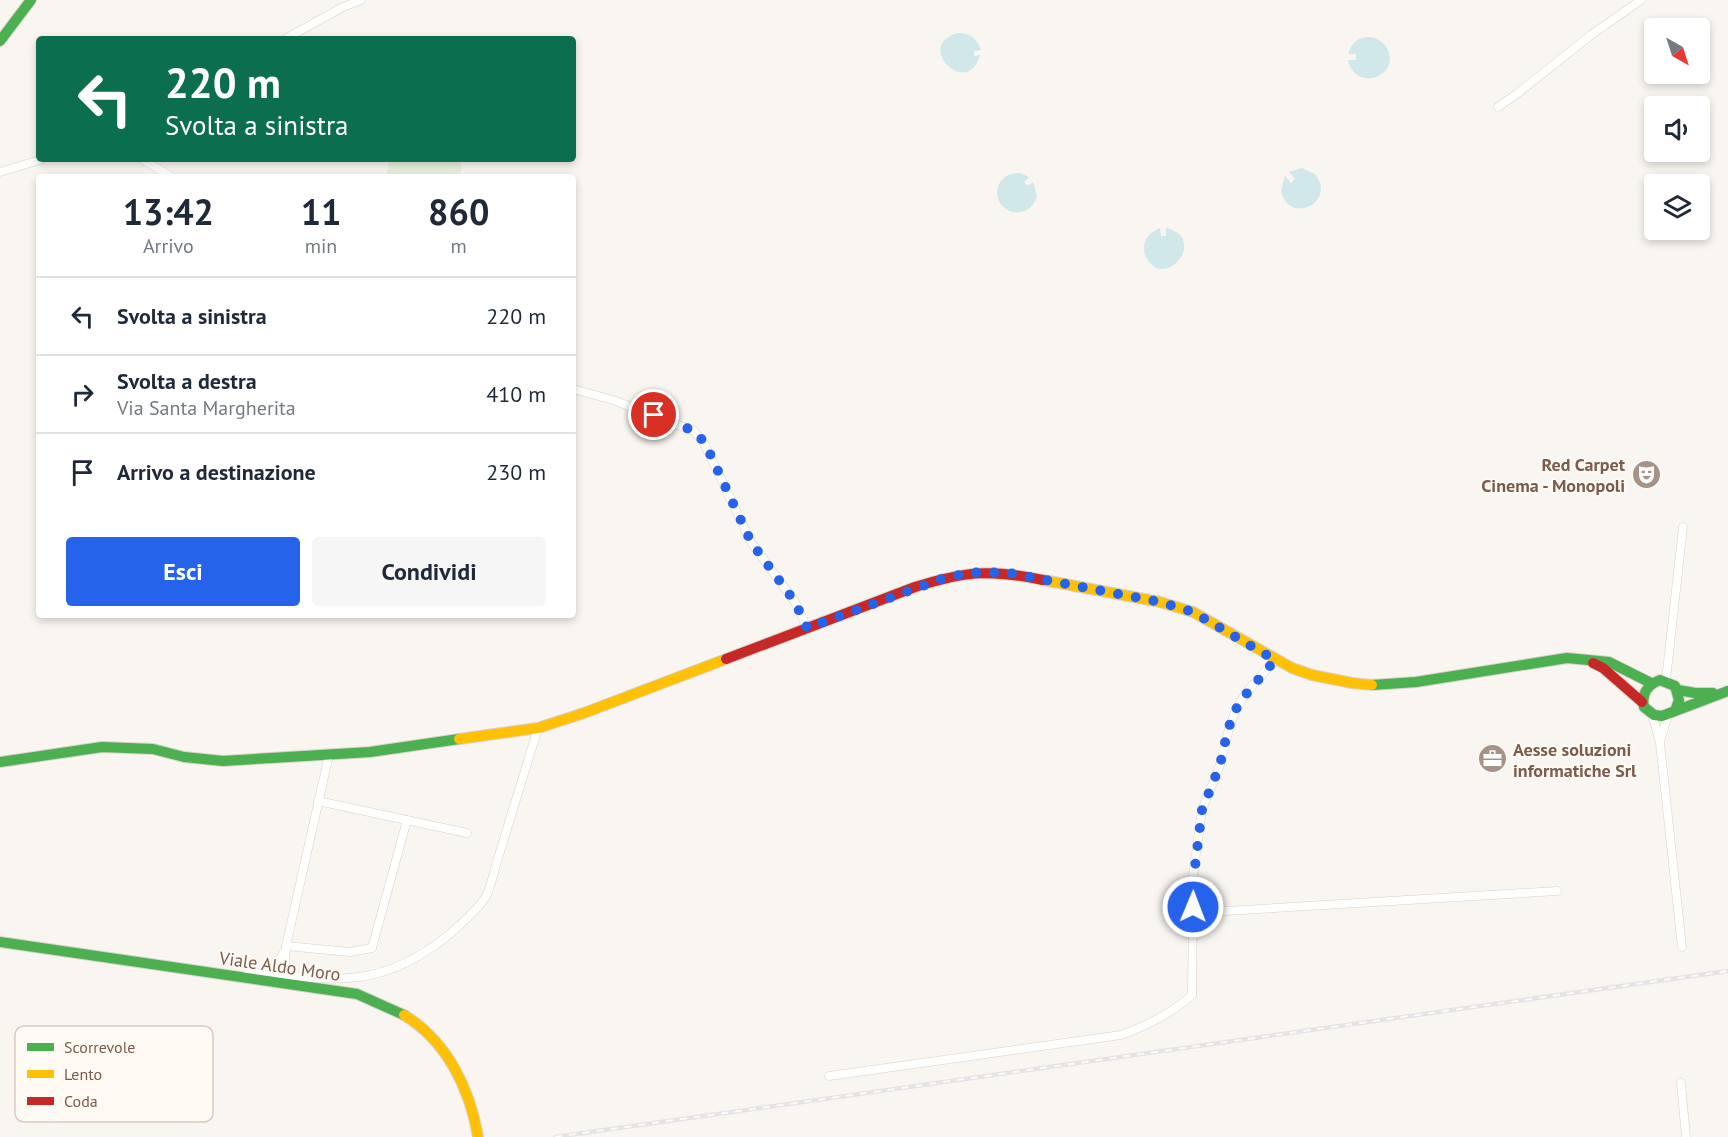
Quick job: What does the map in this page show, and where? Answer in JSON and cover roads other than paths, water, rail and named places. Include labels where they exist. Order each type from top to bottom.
[{"type":"street","points":[[0,41],[31,0]]},
{"type":"street","points":[[290,36],[343,7],[361,0]]},
{"type":"street","points":[[1498,107],[1591,35],[1641,0]]},
{"type":"street","points":[[0,172],[36,161]]},
{"type":"street","points":[[147,162],[167,174]]},
{"type":"street","points":[[576,390],[613,400],[694,431],[705,443],[751,542],[795,602],[807,628]]},
{"type":"street","points":[[1666,680],[1683,527]]},
{"type":"street","points":[[0,762],[102,747],[153,749],[203,760],[223,761],[329,755],[414,746],[538,728],[584,713],[947,577],[979,572],[1009,573],[1160,602],[1193,612],[1275,660],[1312,675],[1352,683],[1378,685],[1416,682],[1567,658],[1609,662],[1651,684]]},
{"type":"street","points":[[829,1076],[1121,1035],[1138,1029],[1183,1004],[1192,995],[1194,875],[1202,810],[1220,765],[1228,729],[1236,709],[1275,660]]},
{"type":"street","points":[[1587,660],[1603,669],[1642,702],[1652,714],[1660,743],[1682,947]]},
{"type":"street","points":[[1642,702],[1645,690],[1659,680],[1666,680],[1678,690],[1680,699],[1671,713],[1660,743]]},
{"type":"street","points":[[1678,690],[1695,693],[1727,692]]},
{"type":"street","points":[[1652,714],[1671,713],[1727,692]]},
{"type":"street","points":[[243,977],[250,972],[332,980],[358,978],[387,971],[425,952],[454,930],[485,898],[538,728]]},
{"type":"street","points":[[295,977],[287,971],[284,964],[286,946],[329,755]]},
{"type":"street","points":[[318,801],[467,833]]},
{"type":"street","points":[[286,946],[350,952],[372,948],[407,820]]},
{"type":"street","points":[[1193,907],[1209,912],[1557,891]]},
{"type":"street","name":"Viale Aldo Moro","points":[[0,942],[357,994],[392,1008],[422,1029],[446,1054],[463,1081],[476,1115],[478,1137]]},
{"type":"street","points":[[264,974],[278,964],[286,946]]},
{"type":"street","points":[[1681,1083],[1686,1137]]},
{"type":"water","points":[[958,33],[972,37],[981,50],[974,51],[974,56],[980,55],[974,67],[965,72],[956,71],[942,57],[941,48],[946,39]]},
{"type":"water","points":[[1366,37],[1375,38],[1383,43],[1390,58],[1383,73],[1376,77],[1360,76],[1353,70],[1348,60],[1356,60],[1356,54],[1348,54],[1349,50],[1357,41]]},
{"type":"water","points":[[1302,168],[1315,174],[1320,184],[1320,194],[1309,206],[1292,207],[1285,201],[1281,190],[1285,176],[1291,183],[1295,179],[1289,172]]},
{"type":"water","points":[[1020,173],[1029,177],[1024,182],[1028,186],[1033,182],[1037,196],[1028,209],[1014,212],[1002,205],[998,199],[997,190],[1005,177]]},
{"type":"water","points":[[1160,228],[1161,236],[1166,236],[1166,228],[1178,233],[1184,241],[1184,250],[1180,259],[1173,266],[1164,269],[1155,267],[1147,259],[1144,249],[1151,233]]},
{"type":"railway","points":[[555,1137],[1728,971]]},
{"type":"place","name":"Red Carpet Cinema - Monopoli","points":[[1646,474]]},
{"type":"place","name":"Aesse soluzioni informatiche Srl","points":[[1492,759]]}]
